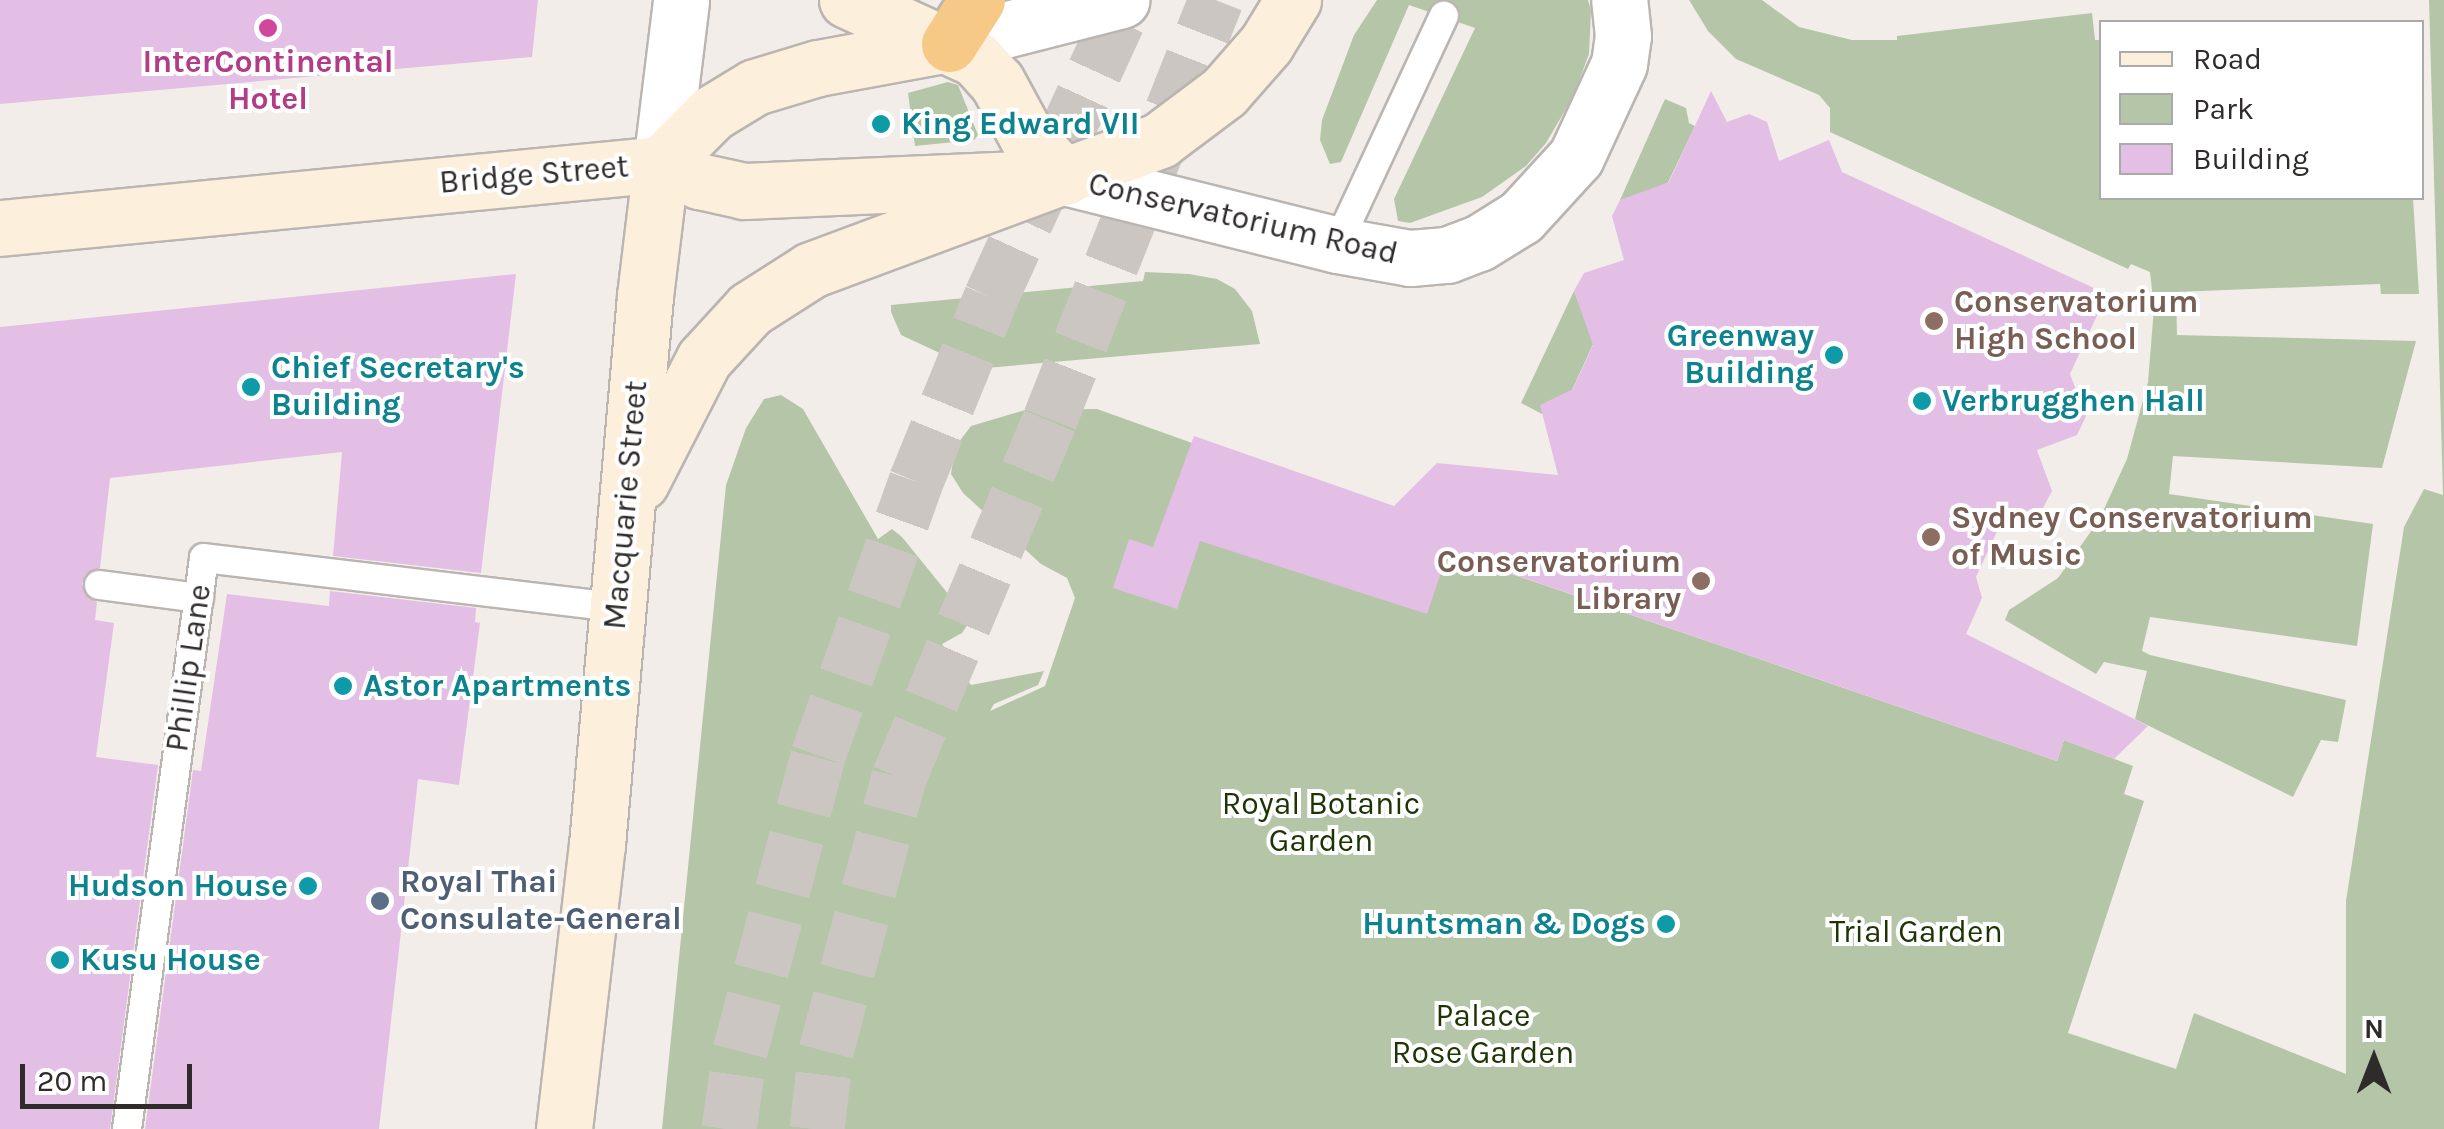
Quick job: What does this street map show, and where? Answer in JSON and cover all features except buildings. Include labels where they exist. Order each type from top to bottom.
[{"type":"main road","points":[[848,0],[963,22]]},
{"type":"main road","points":[[627,510],[686,390],[722,336],[750,309],[811,270],[1160,140],[1196,116],[1243,72],[1294,0]]},
{"type":"main road","points":[[661,164],[712,113],[755,88],[963,22]]},
{"type":"main road","points":[[963,22],[1027,137],[1065,177]]},
{"type":"main road","name":"Bridge Street","points":[[0,228],[661,164],[699,181],[744,192],[1065,177]]},
{"type":"main road","name":"Macquarie Street","points":[[564,1129],[597,845],[616,607],[661,164]]},
{"type":"street","name":"Macquarie Street","points":[[661,164],[681,0]]},
{"type":"street","points":[[963,22],[1121,0]]},
{"type":"street","name":"Conservatorium Road","points":[[1065,177],[1337,245],[1434,258],[1479,243],[1522,217],[1568,168],[1608,94],[1622,53],[1618,0]]},
{"type":"lane","points":[[1337,245],[1444,16]]},
{"type":"lane","name":"Phillip Lane","points":[[127,1129],[204,558],[616,607]]},
{"type":"lane","points":[[98,585],[199,598]]},
{"type":"green space","points":[[1377,0],[1588,0],[1591,10],[1589,54],[1573,97],[1546,143],[1526,166],[1482,197],[1410,223],[1398,221],[1394,199],[1475,28],[1409,5],[1341,162],[1330,164],[1320,140],[1322,120],[1354,35]]},
{"type":"green space","points":[[1689,0],[1762,0],[1799,27],[1852,40],[1897,40],[1897,36],[2092,13],[2095,40],[2099,40],[2099,200],[2413,200],[2419,294],[2381,294],[2380,284],[2176,292],[2177,335],[2416,341],[2382,468],[2173,456],[2169,494],[2373,524],[2357,646],[2150,617],[2142,651],[2150,655],[2346,700],[2338,742],[2321,740],[2293,797],[2135,719],[2147,671],[2104,662],[2096,674],[2005,620],[2009,610],[2058,578],[2099,520],[2127,459],[2148,382],[2154,308],[2150,272],[2131,264],[2128,269],[1830,132],[1830,108],[1819,95],[1736,59],[1708,31]]},
{"type":"green space","name":"Royal Botanic Garden","points":[[2429,0],[2444,0],[2444,1129],[662,1129],[726,485],[746,428],[764,399],[781,395],[803,409],[878,539],[892,529],[902,537],[962,611],[968,624],[962,633],[942,644],[971,685],[1044,671],[1038,685],[994,704],[990,711],[1045,686],[1075,598],[1067,578],[1041,564],[963,493],[951,474],[955,447],[971,426],[1025,410],[1097,409],[1388,513],[1485,565],[2057,761],[2064,740],[2133,766],[2124,794],[2144,801],[2068,1033],[2176,1069],[2194,1013],[2346,1074],[2346,901],[2404,527],[2424,489],[2443,495]]},
{"type":"green space","points":[[948,82],[958,85],[978,135],[974,140],[915,146],[908,93]]},
{"type":"green space","points":[[1665,99],[1686,108],[1689,123],[1695,126],[1654,212],[1620,200]]},
{"type":"green space","points":[[1145,272],[1217,279],[1235,289],[1252,311],[1260,344],[974,369],[901,335],[891,312],[891,305],[1143,281]]},
{"type":"green space","points":[[1574,291],[1581,309],[1609,309],[1568,399],[1548,401],[1542,414],[1521,403]]},
{"type":"tunnel","points":[[729,1129],[740,1051],[818,755],[916,481],[991,297],[1127,0]]},
{"type":"tunnel","points":[[817,1129],[826,1051],[899,777],[1050,419],[1216,0]]},
{"type":"place","name":"InterContinental Hotel","points":[[268,28]]},
{"type":"place","name":"King Edward VII","points":[[881,124]]},
{"type":"place","name":"Conservatorium High School","points":[[1934,321]]},
{"type":"place","name":"Greenway Building","points":[[1834,355]]},
{"type":"place","name":"Chief Secretary's Building","points":[[251,387]]},
{"type":"place","name":"Verbrugghen Hall","points":[[1922,401]]},
{"type":"place","name":"Sydney Conservatorium of Music","points":[[1931,537]]},
{"type":"place","name":"Conservatorium Library","points":[[1701,581]]},
{"type":"place","name":"Astor Apartments","points":[[343,686]]},
{"type":"place","name":"Hudson House","points":[[308,886]]},
{"type":"place","name":"Royal Thai Consulate-General","points":[[380,901]]},
{"type":"place","name":"Huntsman & Dogs","points":[[1666,924]]},
{"type":"place","name":"Kusu House","points":[[60,960]]},
{"type":"park label","name":"Trial Garden","points":[[1916,932]]},
{"type":"park label","name":"Palace Rose Garden","points":[[1483,1036]]}]
